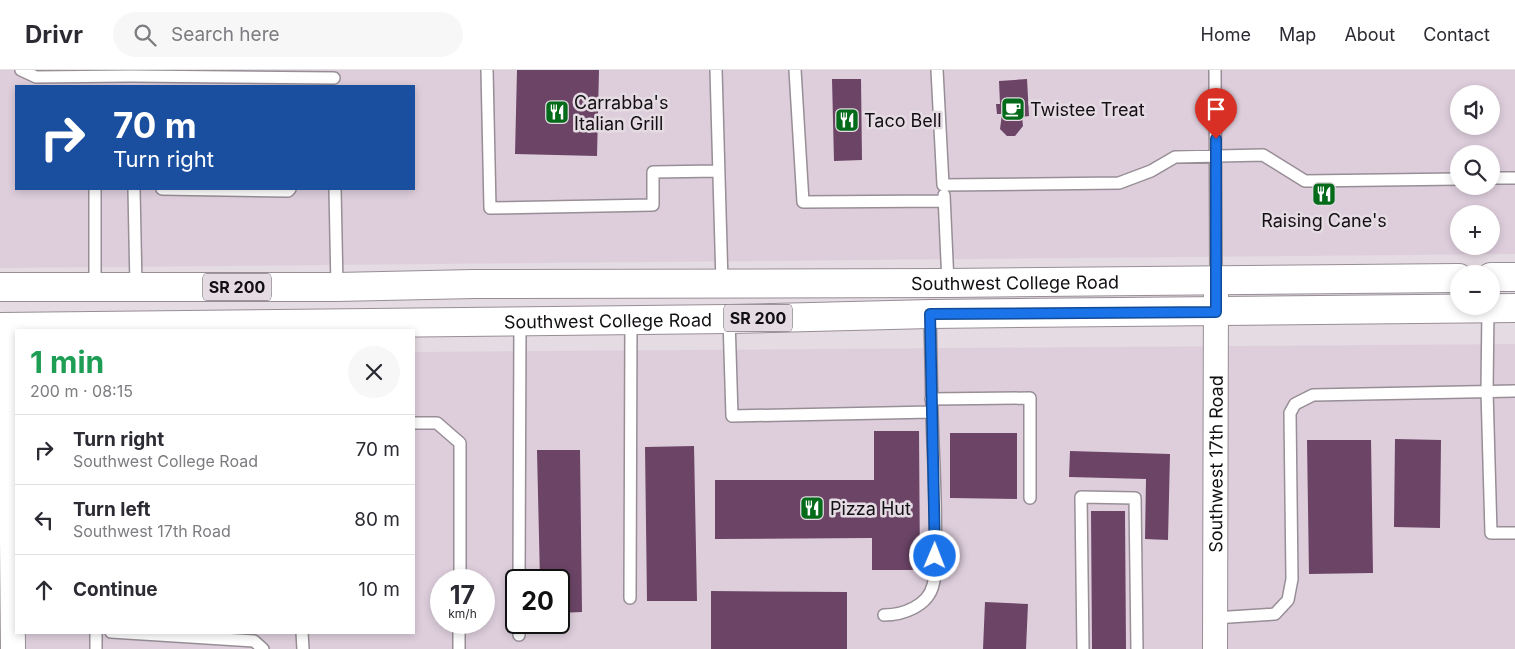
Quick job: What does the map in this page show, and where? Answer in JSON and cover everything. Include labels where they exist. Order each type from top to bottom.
[{"type":"main road","points":[[1500,277],[1515,277]]},
{"type":"main road","name":"Southwest College Road","points":[[0,287],[337,287],[484,284],[948,283],[1450,278]]},
{"type":"main road","name":"Southwest College Road","points":[[1500,309],[1515,308]]},
{"type":"main road","name":"Southwest College Road","points":[[5,327],[274,327],[520,320],[1450,309]]},
{"type":"street","name":"Southwest 17th Road","points":[[1215,649],[1216,279]]},
{"type":"street","points":[[5,327],[13,649]]},
{"type":"lane","points":[[21,70],[36,77],[131,77],[160,81],[298,82],[334,78]]},
{"type":"lane","points":[[487,70],[490,208],[654,205],[653,172],[718,171]]},
{"type":"lane","points":[[716,70],[722,284]]},
{"type":"lane","points":[[795,70],[803,202],[944,201]]},
{"type":"lane","points":[[937,70],[948,283]]},
{"type":"lane","points":[[1215,70],[1216,279]]},
{"type":"lane","points":[[943,185],[1119,183],[1151,171],[1175,157],[1263,155],[1306,181],[1450,179]]},
{"type":"lane","points":[[1500,178],[1515,178]]},
{"type":"lane","points":[[95,190],[95,287]]},
{"type":"lane","points":[[134,190],[136,287]]},
{"type":"lane","points":[[220,190],[289,190]]},
{"type":"lane","points":[[336,190],[337,287]]},
{"type":"lane","points":[[884,616],[897,615],[917,607],[934,586],[935,541],[930,314]]},
{"type":"lane","points":[[1488,315],[1487,391],[1491,534],[1515,533]]},
{"type":"lane","points":[[630,598],[631,319]]},
{"type":"lane","points":[[729,319],[732,416],[932,412]]},
{"type":"lane","points":[[519,569],[520,320]]},
{"type":"lane","points":[[1214,618],[1275,614],[1288,600],[1292,579],[1290,413],[1295,404],[1313,395],[1515,391]]},
{"type":"lane","points":[[931,399],[1030,398],[1030,498]]},
{"type":"lane","points":[[415,423],[437,423],[460,443],[460,569]]},
{"type":"lane","points":[[1083,649],[1081,497],[1135,498],[1137,649]]},
{"type":"lane","points":[[96,634],[96,649]]},
{"type":"lane","points":[[143,634],[254,641],[263,649]]},
{"type":"lane","points":[[302,634],[303,649]]},
{"type":"lane","points":[[459,634],[459,649]]},
{"type":"shaded area","points":[[0,70],[1515,70],[1515,254],[1500,254],[1500,205],[1450,205],[1450,255],[0,268]]},
{"type":"shaded area","points":[[1515,344],[1515,649],[0,649],[0,356],[15,634],[415,634],[415,352]]},
{"type":"building","name":"Carrabba's Italian Grill","points":[[517,70],[599,70],[597,156],[515,154]]},
{"type":"building","name":"Taco Bell","points":[[832,79],[861,79],[862,160],[834,161]]},
{"type":"building","name":"Twistee Treat","points":[[1027,79],[1029,116],[1022,117],[1023,126],[1015,136],[1007,136],[1000,129],[1002,114],[997,114],[996,104],[1000,104],[999,81]]},
{"type":"building","points":[[874,431],[919,431],[920,570],[872,570],[872,538],[715,539],[715,480],[874,480]]},
{"type":"building","points":[[950,433],[1017,433],[1017,499],[950,498]]},
{"type":"building","points":[[1395,439],[1441,440],[1440,528],[1394,527]]},
{"type":"building","points":[[1307,440],[1371,440],[1373,573],[1309,574]]},
{"type":"building","points":[[694,446],[697,601],[647,601],[645,447]]},
{"type":"building","points":[[537,450],[580,450],[582,612],[570,613],[570,569],[540,569]]},
{"type":"building","points":[[1070,451],[1170,454],[1168,540],[1145,539],[1146,479],[1069,477]]},
{"type":"building","points":[[1091,511],[1125,511],[1126,649],[1092,649]]},
{"type":"building","points":[[711,591],[847,592],[847,649],[711,649]]},
{"type":"building","points":[[985,602],[1028,604],[1026,649],[983,649]]},
{"type":"place","name":"Twistee Treat","points":[[1013,109]]},
{"type":"place","name":"Carrabba's Italian Grill","points":[[557,112]]},
{"type":"place","name":"Taco Bell","points":[[847,120]]},
{"type":"place","name":"Raising Cane's","points":[[1324,194]]},
{"type":"place","name":"Pizza Hut","points":[[812,508]]},
{"type":"route","points":[[935,556],[930,314],[1216,312],[1216,139]]}]
